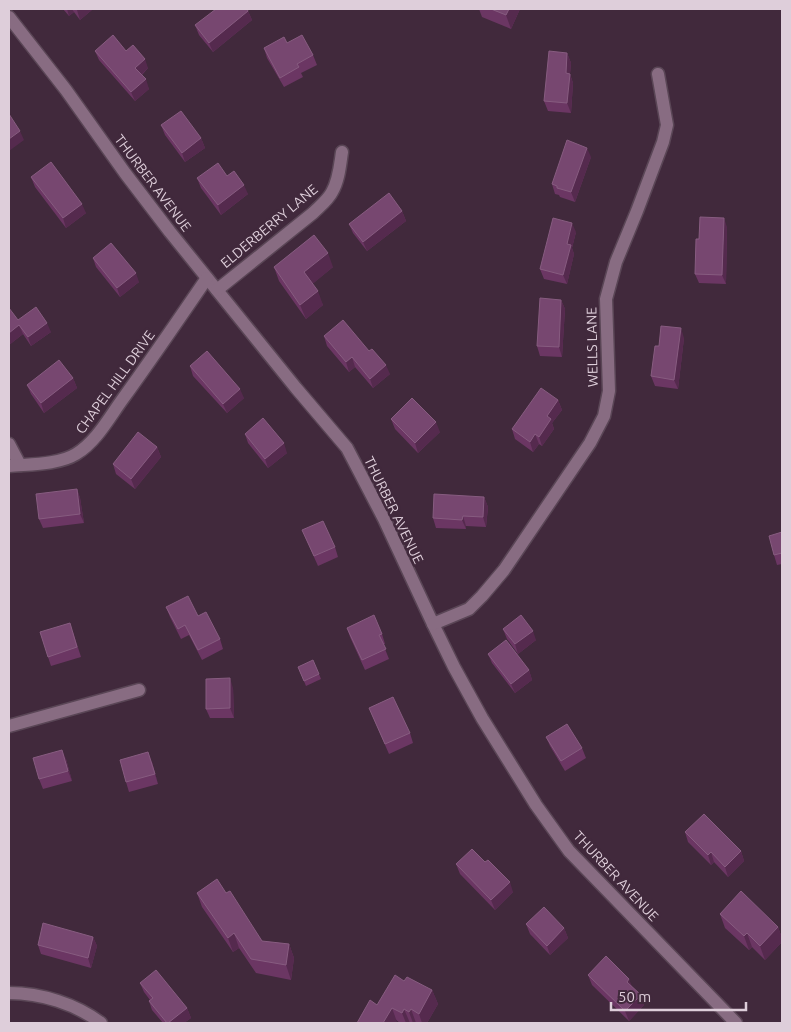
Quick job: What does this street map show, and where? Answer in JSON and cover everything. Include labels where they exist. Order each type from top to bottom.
[{"type":"street","name":"THURBER AVENUE","points":[[9,17],[66,90],[170,232],[347,448],[384,519],[433,624],[482,718],[536,805],[569,851],[736,1023]]},
{"type":"street","name":"WELLS LANE","points":[[433,624],[469,608],[499,576],[590,443],[604,416],[609,391],[606,299],[616,262],[647,185],[667,126],[658,74]]},
{"type":"street","name":"ELDERBERRY LANE","points":[[217,290],[313,213],[324,202],[332,192],[337,181],[342,152]]},
{"type":"street","name":"CHAPEL HILL DRIVE","points":[[9,444],[14,466],[67,459],[87,446],[140,375],[207,278]]},
{"type":"street","points":[[9,726],[139,690]]},
{"type":"street","points":[[9,993],[32,995],[66,1004],[101,1023]]},
{"type":"building","points":[[216,9],[247,9],[248,11],[209,43],[195,25]]},
{"type":"building","points":[[491,9],[509,9],[506,15]]},
{"type":"building","points":[[113,35],[126,51],[133,45],[145,59],[135,68],[146,79],[131,92],[95,51]]},
{"type":"building","points":[[302,35],[313,55],[297,64],[299,67],[280,78],[264,48],[284,37],[287,43]]},
{"type":"building","points":[[549,51],[567,53],[566,73],[570,74],[567,103],[544,101]]},
{"type":"building","points":[[181,111],[201,138],[182,153],[161,125]]},
{"type":"building","points":[[9,114],[20,131],[9,139]]},
{"type":"building","points":[[567,140],[587,148],[571,192],[557,188],[557,186],[552,184]]},
{"type":"building","points":[[51,162],[82,204],[63,218],[31,177]]},
{"type":"building","points":[[218,163],[227,176],[234,171],[244,185],[218,205],[197,178]]},
{"type":"building","points":[[389,193],[402,211],[363,242],[349,224]]},
{"type":"building","points":[[700,217],[724,218],[722,275],[695,274],[696,239],[699,239]]},
{"type":"building","points":[[553,218],[572,223],[567,244],[571,245],[563,275],[540,269]]},
{"type":"building","points":[[314,235],[328,253],[304,272],[318,291],[300,305],[274,267]]},
{"type":"building","points":[[111,243],[136,273],[117,288],[93,258]]},
{"type":"building","points":[[540,298],[561,300],[559,347],[537,346]]},
{"type":"building","points":[[36,307],[47,323],[28,337],[19,325],[9,333],[9,308],[18,320]]},
{"type":"building","points":[[343,320],[369,351],[372,349],[386,365],[370,379],[352,357],[346,362],[324,336]]},
{"type":"building","points":[[661,326],[681,328],[674,380],[651,376],[655,346],[659,346]]},
{"type":"building","points":[[207,351],[240,389],[223,404],[190,366]]},
{"type":"building","points":[[59,360],[73,378],[41,403],[27,385]]},
{"type":"building","points":[[541,388],[558,400],[547,416],[551,419],[539,437],[535,434],[530,442],[512,429]]},
{"type":"building","points":[[412,398],[436,422],[415,443],[391,419]]},
{"type":"building","points":[[263,418],[284,443],[265,459],[245,434]]},
{"type":"building","points":[[138,432],[157,447],[131,479],[113,464]]},
{"type":"building","points":[[77,489],[80,514],[39,519],[36,494]]},
{"type":"building","points":[[434,494],[484,497],[483,517],[463,516],[462,520],[433,518]]},
{"type":"building","points":[[323,521],[335,547],[314,556],[302,530]]},
{"type":"building","points":[[782,532],[782,553],[774,555],[769,536]]},
{"type":"building","points":[[188,596],[198,616],[206,612],[220,639],[198,650],[185,625],[178,629],[166,607]]},
{"type":"building","points":[[374,615],[382,634],[379,635],[386,649],[362,660],[347,628]]},
{"type":"building","points":[[521,615],[533,631],[515,644],[503,629]]},
{"type":"building","points":[[70,623],[77,647],[48,657],[40,632]]},
{"type":"building","points":[[506,640],[529,670],[511,684],[488,654]]},
{"type":"building","points":[[313,660],[319,674],[304,681],[298,667]]},
{"type":"building","points":[[230,678],[230,708],[206,709],[206,679]]},
{"type":"building","points":[[393,697],[410,733],[385,744],[369,708]]},
{"type":"building","points":[[567,724],[582,748],[561,761],[546,737]]},
{"type":"building","points":[[62,750],[68,771],[39,779],[33,758]]},
{"type":"building","points":[[148,752],[155,774],[126,782],[120,760]]},
{"type":"building","points":[[704,814],[741,851],[725,867],[711,852],[708,855],[685,832]]},
{"type":"building","points":[[472,849],[485,862],[488,860],[510,882],[491,900],[456,864]]},
{"type":"building","points":[[217,879],[226,893],[230,891],[262,941],[289,944],[286,965],[251,959],[234,933],[228,938],[197,893]]},
{"type":"building","points":[[741,891],[778,927],[760,946],[747,933],[744,936],[720,914]]},
{"type":"building","points":[[544,907],[564,928],[547,946],[526,924]]},
{"type":"building","points":[[43,923],[93,937],[88,958],[38,945]]},
{"type":"building","points":[[606,956],[629,979],[627,982],[641,995],[625,1011],[588,975]]},
{"type":"building","points":[[156,970],[187,1008],[168,1023],[149,1001],[153,998],[140,983]]},
{"type":"building","points":[[395,975],[404,981],[407,977],[432,990],[419,1014],[411,1009],[409,1012],[404,1009],[402,1013],[392,1008],[383,1023],[357,1023],[370,1000],[377,1005]]}]
